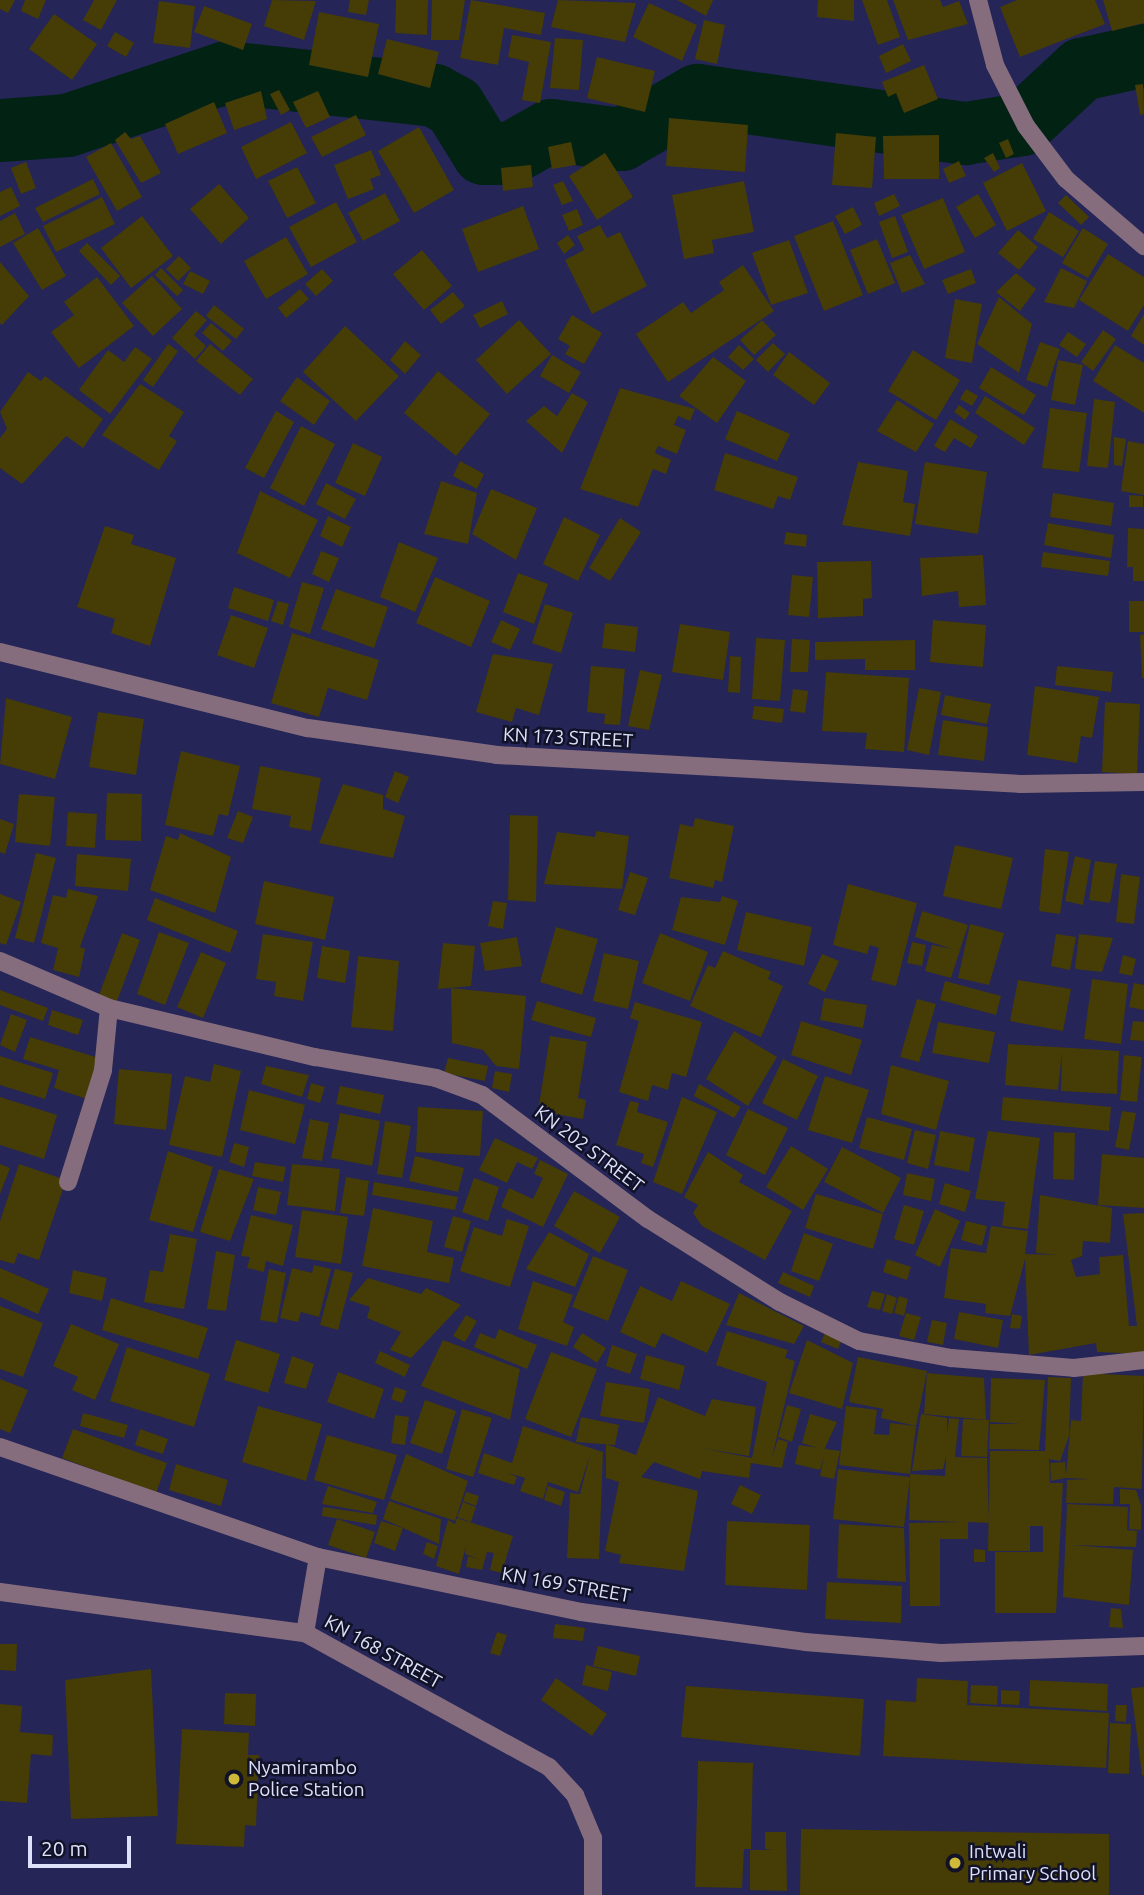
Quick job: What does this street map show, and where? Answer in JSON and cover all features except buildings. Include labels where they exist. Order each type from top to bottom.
[{"type":"street","points":[[978,0],[995,65],[1026,126],[1066,179],[1144,246]]},
{"type":"street","name":"KN 173 STREET","points":[[0,652],[308,729],[497,755],[1021,783],[1144,782]]},
{"type":"street","name":"KN 202 STREET","points":[[0,961],[109,1007],[315,1057],[436,1078],[482,1096],[648,1219],[780,1302],[859,1341],[951,1358],[1074,1368],[1144,1360]]},
{"type":"street","points":[[68,1182],[103,1070],[109,1007]]},
{"type":"street","name":"KN 169 STREET","points":[[0,1447],[318,1557],[581,1612],[805,1642],[941,1653],[1144,1646]]},
{"type":"street","points":[[305,1633],[318,1557]]},
{"type":"street","name":"KN 168 STREET","points":[[0,1592],[305,1633],[549,1767],[575,1795],[593,1838],[593,1895]]},
{"type":"waterway","points":[[0,130],[67,125],[226,72],[434,95],[454,106],[483,153],[510,153],[551,130],[621,139],[697,95],[965,133],[1022,124],[1081,69],[1144,55]]},
{"type":"place","name":"Nyamirambo Police Station","points":[[234,1779]]},
{"type":"place","name":"Intwali Primary School","points":[[955,1863]]}]
